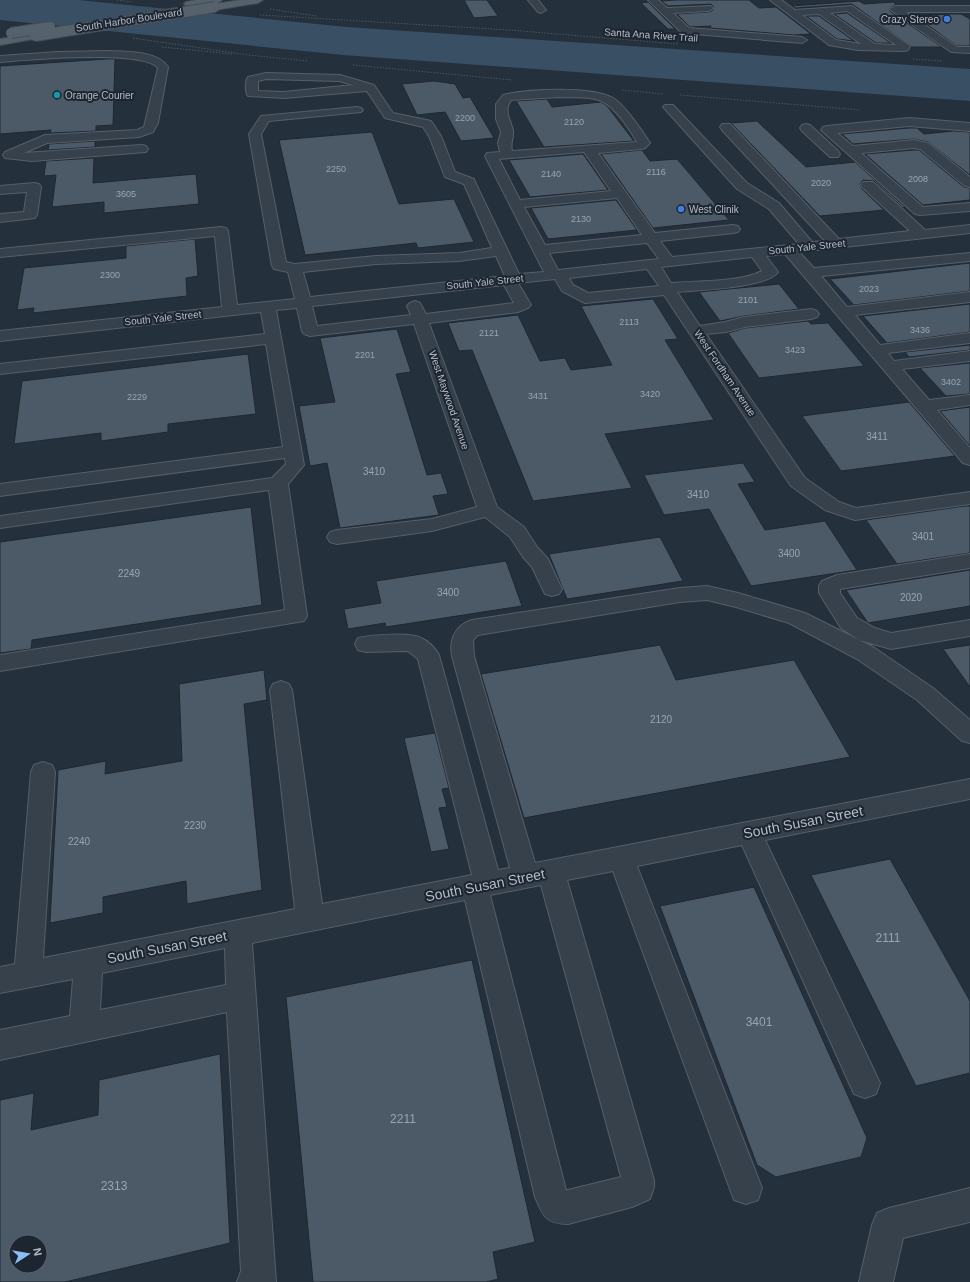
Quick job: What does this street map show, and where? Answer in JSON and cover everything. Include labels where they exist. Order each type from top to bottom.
[{"type":"main road","name":"South Harbor Boulevard","points":[[0,35],[189,4],[236,4],[258,0]]},
{"type":"main road","name":"South Harbor Boulevard","points":[[0,42],[216,3]]},
{"type":"street","points":[[533,0],[541,10]]},
{"type":"street","points":[[653,0],[686,31],[802,40]]},
{"type":"street","points":[[775,0],[833,43],[872,47],[904,48],[905,46],[849,8],[793,13]]},
{"type":"street","points":[[919,0],[926,9]]},
{"type":"street","points":[[665,11],[708,8]]},
{"type":"street","points":[[970,9],[895,9],[955,50],[970,50]]},
{"type":"street","points":[[960,9],[970,15]]},
{"type":"street","points":[[822,11],[872,47]]},
{"type":"street","points":[[941,40],[956,38]]},
{"type":"street","points":[[0,59],[101,54],[144,57],[159,63],[163,68],[152,123],[148,129],[139,133],[11,140]]},
{"type":"street","points":[[295,268],[302,303],[310,331],[513,309],[523,306],[511,280],[501,252],[469,182],[450,174],[435,136],[427,124],[388,116],[370,87],[340,78],[266,76],[252,79],[252,94],[284,95],[370,87]]},
{"type":"street","points":[[507,154],[504,143],[507,132],[502,119],[502,104],[507,97],[528,94],[562,94],[607,99],[620,112],[644,143],[641,145],[589,150],[588,148],[491,156],[540,250],[556,275],[566,288],[585,298],[751,279],[768,275],[771,272],[756,253]]},
{"type":"street","points":[[669,107],[742,186],[774,206],[809,247]]},
{"type":"street","points":[[357,110],[265,118],[255,134],[279,266],[295,268],[376,260],[459,257],[501,252]]},
{"type":"street","points":[[943,232],[827,130],[909,122],[970,127]]},
{"type":"street","points":[[726,127],[836,244]]},
{"type":"street","points":[[806,128],[844,163]]},
{"type":"street","points":[[4,155],[45,139]]},
{"type":"street","points":[[850,150],[914,144],[924,146],[970,183]]},
{"type":"street","points":[[4,155],[32,157],[142,149]]},
{"type":"street","points":[[589,150],[668,262]]},
{"type":"street","points":[[0,218],[30,215],[34,187],[2,184],[4,155]]},
{"type":"street","points":[[861,178],[921,234]]},
{"type":"street","points":[[516,204],[620,194]]},
{"type":"street","points":[[920,211],[970,207]]},
{"type":"street","points":[[540,250],[733,229]]},
{"type":"street","name":"South Yale Street","points":[[0,338],[230,310],[970,229]]},
{"type":"street","points":[[0,253],[222,231],[230,310]]},
{"type":"street","points":[[899,237],[927,261]]},
{"type":"street","points":[[789,249],[970,459]]},
{"type":"street","points":[[810,273],[970,257]]},
{"type":"street","name":"West Fordham Avenue","points":[[651,264],[798,482],[832,506],[855,514],[970,498]]},
{"type":"street","name":"West Maywood Avenue","points":[[409,291],[488,510]]},
{"type":"street","points":[[844,312],[970,297]]},
{"type":"street","points":[[0,522],[278,483],[295,465],[268,306]]},
{"type":"street","points":[[696,331],[726,327],[744,322],[811,314]]},
{"type":"street","points":[[0,369],[274,338]]},
{"type":"street","points":[[876,350],[970,338]]},
{"type":"street","points":[[890,366],[970,356]]},
{"type":"street","points":[[924,406],[970,400]]},
{"type":"street","points":[[0,490],[293,451]]},
{"type":"street","points":[[0,663],[296,616],[278,483]]},
{"type":"street","points":[[337,537],[432,524],[488,510],[517,532],[530,552],[541,564],[552,589]]},
{"type":"street","points":[[970,561],[837,582],[829,586],[830,593],[850,623],[867,634],[891,641],[970,628]]},
{"type":"street","points":[[366,644],[413,644],[428,655],[551,1197],[557,1207],[568,1207],[632,1192],[638,1187],[638,1180],[539,874],[463,656],[460,643],[465,634],[472,628],[680,595],[707,593],[738,600],[797,618],[865,653],[925,694],[970,734]]},
{"type":"street","points":[[281,690],[310,919]]},
{"type":"street","points":[[28,974],[42,772]]},
{"type":"street","name":"South Susan Street","points":[[0,980],[970,789]]},
{"type":"street","points":[[749,833],[865,1083]]},
{"type":"street","points":[[621,858],[746,1188]]},
{"type":"street","points":[[238,933],[259,1281],[254,1282]]},
{"type":"street","points":[[84,1027],[89,962]]},
{"type":"street","points":[[0,1044],[241,996]]},
{"type":"street","points":[[876,1282],[888,1226],[970,1205]]},
{"type":"path","name":"Santa Ana River Trail","points":[[236,4],[330,18]]},
{"type":"path","name":"Santa Ana River Trail","points":[[255,15],[330,18],[510,30],[685,44]]},
{"type":"path","points":[[907,59],[946,61]]},
{"type":"water","points":[[0,0],[78,0],[347,27],[970,69],[970,101],[343,55],[0,20]]},
{"type":"building","points":[[464,0],[487,0],[498,16],[474,18]]},
{"type":"building","points":[[749,0],[759,8],[776,7],[811,34],[794,35],[710,28],[711,26],[690,27],[677,14],[708,12],[712,11],[714,7],[711,4],[668,6],[661,1]]},
{"type":"building","points":[[859,1],[864,4],[893,2],[896,4],[889,9],[891,12],[942,47],[912,47],[852,4],[795,8],[792,6]]},
{"type":"building","points":[[648,2],[675,29],[668,29],[641,3]]},
{"type":"building","points":[[847,13],[891,43],[876,43],[834,14]]},
{"type":"building","points":[[961,14],[970,19],[970,46],[957,46],[915,16]]},
{"type":"building","points":[[806,16],[819,16],[854,41],[837,39]]},
{"type":"building","name":"Orange Courier","points":[[115,59],[113,125],[96,126],[96,131],[50,133],[51,130],[0,134],[0,66]]},
{"type":"building","points":[[434,81],[455,84],[463,98],[470,97],[494,138],[461,141],[445,112],[417,115],[402,84]]},
{"type":"building","points":[[547,99],[552,107],[601,102],[607,106],[634,141],[544,147],[516,101]]},
{"type":"building","points":[[757,121],[806,167],[855,162],[905,207],[903,208],[874,181],[863,180],[860,184],[862,189],[884,210],[820,216],[731,123]]},
{"type":"building","points":[[917,128],[924,134],[954,131],[970,132],[970,175],[928,142],[914,139],[853,144],[842,134]]},
{"type":"building","points":[[372,132],[399,204],[454,199],[474,242],[418,248],[416,243],[305,255],[279,140]]},
{"type":"building","points":[[95,141],[95,147],[48,150],[49,144]]},
{"type":"building","points":[[642,150],[650,161],[677,159],[729,220],[653,228],[601,154]]},
{"type":"building","points":[[919,150],[964,187],[970,188],[970,200],[923,205],[865,154]]},
{"type":"building","points":[[583,154],[608,190],[530,197],[509,160]]},
{"type":"building","points":[[94,158],[93,183],[196,174],[199,204],[104,213],[104,202],[52,207],[56,175],[44,176],[46,161]]},
{"type":"building","points":[[616,200],[637,230],[548,239],[531,208]]},
{"type":"building","points":[[195,239],[198,276],[186,278],[187,296],[33,313],[34,308],[17,310],[24,268],[126,258],[126,246]]},
{"type":"building","points":[[970,263],[970,291],[854,305],[830,279]]},
{"type":"building","points":[[779,284],[799,309],[744,316],[720,321],[699,292]]},
{"type":"building","points":[[653,299],[678,339],[665,340],[714,420],[605,434],[632,488],[533,501],[472,350],[459,351],[448,323],[518,315],[540,361],[565,358],[571,370],[612,365],[581,306]]},
{"type":"building","points":[[970,304],[970,332],[887,343],[863,316]]},
{"type":"building","points":[[808,321],[811,324],[828,323],[864,366],[759,378],[728,333],[745,328]]},
{"type":"building","points":[[397,329],[411,372],[396,374],[427,475],[441,473],[448,494],[433,496],[439,515],[340,528],[327,463],[310,466],[299,406],[335,402],[320,338]]},
{"type":"building","points":[[970,345],[970,350],[909,357],[905,352]]},
{"type":"building","points":[[248,354],[256,414],[168,424],[168,432],[101,441],[101,433],[14,444],[22,381]]},
{"type":"building","points":[[970,363],[970,394],[946,396],[920,368]]},
{"type":"building","points":[[909,402],[955,456],[841,471],[802,416]]},
{"type":"building","points":[[970,407],[970,446],[940,411]]},
{"type":"building","points":[[743,463],[755,482],[738,484],[765,530],[825,521],[857,570],[751,586],[709,509],[664,515],[644,475]]},
{"type":"building","points":[[970,506],[970,553],[897,564],[866,520]]},
{"type":"building","points":[[251,507],[262,605],[32,640],[31,649],[0,653],[0,542]]},
{"type":"building","points":[[660,537],[683,581],[567,599],[549,554]]},
{"type":"building","points":[[506,561],[522,606],[386,627],[385,623],[348,629],[344,609],[381,603],[376,581]]},
{"type":"building","points":[[970,570],[970,606],[868,623],[846,590]]},
{"type":"building","points":[[660,645],[676,680],[794,660],[850,757],[524,818],[481,674]]},
{"type":"building","points":[[970,645],[970,687],[943,649]]},
{"type":"building","points":[[264,670],[267,700],[244,704],[262,890],[187,904],[186,881],[103,897],[103,913],[50,923],[58,770],[106,761],[105,774],[182,761],[179,684]]},
{"type":"building","points":[[435,733],[449,788],[442,789],[447,807],[439,808],[449,849],[431,852],[404,738]]},
{"type":"building","points":[[890,859],[970,1001],[970,1073],[916,1086],[811,875]]},
{"type":"building","points":[[754,887],[867,1138],[861,1157],[776,1177],[757,1165],[660,906]]},
{"type":"building","points":[[472,960],[535,1242],[493,1252],[498,1279],[486,1282],[313,1282],[286,997]]},
{"type":"building","points":[[220,1054],[230,1243],[65,1282],[0,1282],[0,1100],[34,1093],[31,1130],[98,1115],[99,1080]]},
{"type":"place","name":"Crazy Stereo","points":[[947,19]]},
{"type":"place","name":"Orange Courier","points":[[57,95]]},
{"type":"place","name":"West Clinik","points":[[681,209]]}]
